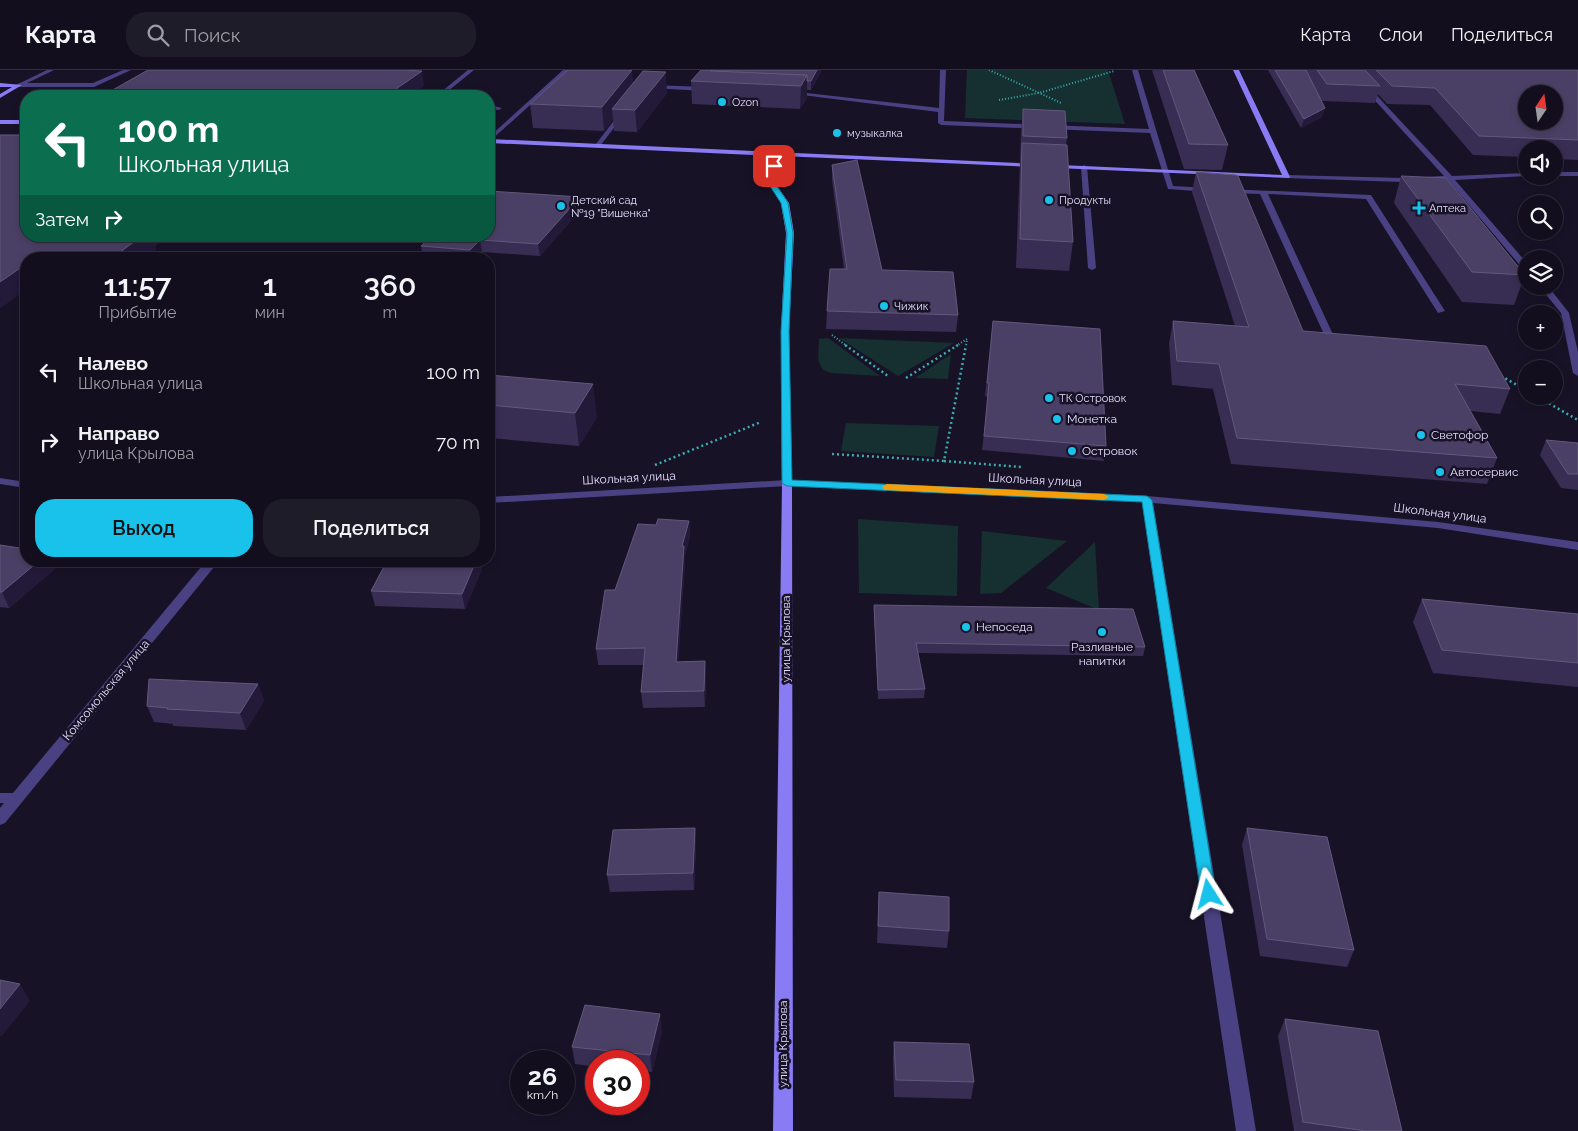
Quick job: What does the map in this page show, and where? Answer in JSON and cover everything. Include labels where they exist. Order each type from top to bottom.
[{"type":"street","points":[[0,96],[51,70]]},
{"type":"street","points":[[0,85],[94,86],[128,70]]},
{"type":"street","points":[[446,90],[470,70]]},
{"type":"street","points":[[495,135],[566,70]]},
{"type":"street","points":[[943,70],[941,123],[1153,131]]},
{"type":"street","points":[[1135,70],[1170,188],[1215,190]]},
{"type":"street","points":[[1236,70],[1287,177]]},
{"type":"street","points":[[1350,70],[1449,177],[1518,258]]},
{"type":"street","points":[[647,81],[642,86],[711,90]]},
{"type":"street","points":[[779,93],[809,94],[941,110]]},
{"type":"street","points":[[598,145],[626,108]]},
{"type":"street","points":[[0,122],[20,122]]},
{"type":"street","points":[[495,140],[1287,177],[1402,180],[1518,175]]},
{"type":"street","name":"улица Крылова","points":[[779,153],[770,180],[785,203],[790,233],[785,331],[787,483],[783,1131]]},
{"type":"street","points":[[1084,167],[1092,268]]},
{"type":"street","points":[[1563,174],[1578,174]]},
{"type":"street","points":[[1224,191],[1368,197],[1441,310]]},
{"type":"street","points":[[1262,192],[1331,341]]},
{"type":"street","points":[[1550,295],[1565,313],[1578,373]]},
{"type":"street","points":[[0,481],[20,484]]},
{"type":"street","name":"Школьная улица","points":[[495,500],[787,483],[1147,500],[1438,525],[1578,546]]},
{"type":"street","points":[[1147,500],[1246,1131]]},
{"type":"street","name":"Комсомольская улица","points":[[0,819],[208,567]]},
{"type":"street","points":[[0,798],[17,798]]},
{"type":"path","points":[[1000,100],[1039,93],[1118,70]]},
{"type":"path","points":[[832,335],[888,376]]},
{"type":"path","points":[[832,454],[944,461],[966,339],[906,378]]},
{"type":"path","points":[[1494,372],[1518,386]]},
{"type":"path","points":[[1552,405],[1578,420]]},
{"type":"path","points":[[648,468],[786,412]]},
{"type":"green space","points":[[967,70],[1108,70],[1125,124],[965,118]]},
{"type":"green space","points":[[828,338],[880,376],[831,373],[823,370],[818,360],[819,339]]},
{"type":"green space","points":[[839,338],[954,343],[898,376]]},
{"type":"green space","points":[[951,354],[948,379],[915,378]]},
{"type":"green space","points":[[846,423],[939,426],[934,457],[841,451]]},
{"type":"green space","points":[[858,519],[958,526],[957,596],[859,593]]},
{"type":"green space","points":[[982,531],[1067,541],[1001,593],[980,594]]},
{"type":"green space","points":[[1095,542],[1099,610],[1046,588]]},
{"type":"building","points":[[148,70],[422,71],[395,90],[113,90]]},
{"type":"building","points":[[568,70],[632,70],[602,107],[530,104]]},
{"type":"building","points":[[701,70],[807,75],[801,86],[691,81]]},
{"type":"building","points":[[712,70],[817,70],[811,81],[807,81],[807,75]]},
{"type":"building","points":[[1163,70],[1194,70],[1228,145],[1189,144]]},
{"type":"building","points":[[1275,70],[1306,70],[1325,108],[1304,119]]},
{"type":"building","points":[[1317,70],[1365,70],[1380,86],[1327,84]]},
{"type":"building","points":[[1376,70],[1578,70],[1578,140],[1479,136],[1435,88],[1392,86]]},
{"type":"building","points":[[643,71],[666,72],[635,110],[612,109]]},
{"type":"building","points":[[1023,109],[1065,111],[1067,138],[1023,136]]},
{"type":"building","points":[[0,135],[20,135],[20,242],[134,242],[120,252],[20,252],[20,268],[0,282]]},
{"type":"building","points":[[1022,143],[1067,145],[1073,242],[1020,239]]},
{"type":"building","points":[[857,160],[882,270],[953,272],[958,315],[827,311],[830,269],[847,269],[832,165]]},
{"type":"building","points":[[1196,172],[1238,176],[1303,331],[1486,346],[1510,389],[1455,384],[1497,458],[1237,438],[1219,364],[1177,361],[1173,321],[1249,327]]},
{"type":"building","points":[[1401,176],[1446,178],[1518,266],[1518,275],[1472,272]]},
{"type":"building","points":[[495,191],[580,197],[538,244],[495,241]]},
{"type":"building","points":[[425,242],[478,242],[470,250],[421,246]]},
{"type":"building","name":"ТК Островок","points":[[993,321],[1100,329],[1106,446],[984,436]]},
{"type":"building","points":[[495,376],[593,384],[575,413],[495,406]]},
{"type":"building","points":[[1546,440],[1578,443],[1578,474],[1568,474]]},
{"type":"building","points":[[658,519],[689,521],[682,546],[684,546],[676,662],[705,661],[704,691],[641,692],[645,648],[596,649],[605,590],[615,590],[638,524],[656,525]]},
{"type":"building","points":[[0,545],[20,548],[20,567],[32,567],[0,592]]},
{"type":"building","points":[[384,567],[473,567],[462,594],[371,591]]},
{"type":"building","points":[[1422,599],[1578,614],[1578,663],[1442,650]]},
{"type":"building","points":[[874,605],[1133,609],[1145,647],[916,643],[925,689],[878,690]]},
{"type":"building","points":[[149,679],[258,684],[240,713],[147,706]]},
{"type":"building","points":[[695,828],[693,873],[607,875],[613,830]]},
{"type":"building","points":[[1247,828],[1327,837],[1354,950],[1267,939]]},
{"type":"building","points":[[879,892],[949,897],[949,931],[878,926]]},
{"type":"building","points":[[0,980],[20,984],[0,1009]]},
{"type":"building","points":[[585,1005],[660,1014],[650,1055],[650,1050],[601,1050],[572,1047]]},
{"type":"building","points":[[1285,1019],[1378,1031],[1402,1131],[1366,1131],[1303,1122]]},
{"type":"building","points":[[894,1042],[969,1044],[974,1082],[896,1080]]},
{"type":"slow traffic","points":[[887,487],[1104,497]]},
{"type":"place","name":"Ozon","points":[[722,102]]},
{"type":"place","name":"музыкалка","points":[[837,133]]},
{"type":"place","name":"Продукты","points":[[1049,200]]},
{"type":"place","name":"Детский сад №19 \"Вишенка\"","points":[[561,206]]},
{"type":"place","name":"Аптека","points":[[1419,208]]},
{"type":"place","name":"Чижик","points":[[884,306]]},
{"type":"place","name":"ТК Островок","points":[[1049,398]]},
{"type":"place","name":"Монетка","points":[[1057,419]]},
{"type":"place","name":"Светофор","points":[[1421,435]]},
{"type":"place","name":"Островок","points":[[1072,451]]},
{"type":"place","name":"Автосервис","points":[[1440,472]]},
{"type":"place","name":"Непоседа","points":[[966,627]]},
{"type":"place","name":"Разливные напитки","points":[[1102,632]]},
{"type":"route","points":[[774,166],[770,180],[785,203],[790,233],[785,331],[787,483],[1147,500],[1209,894]]}]
